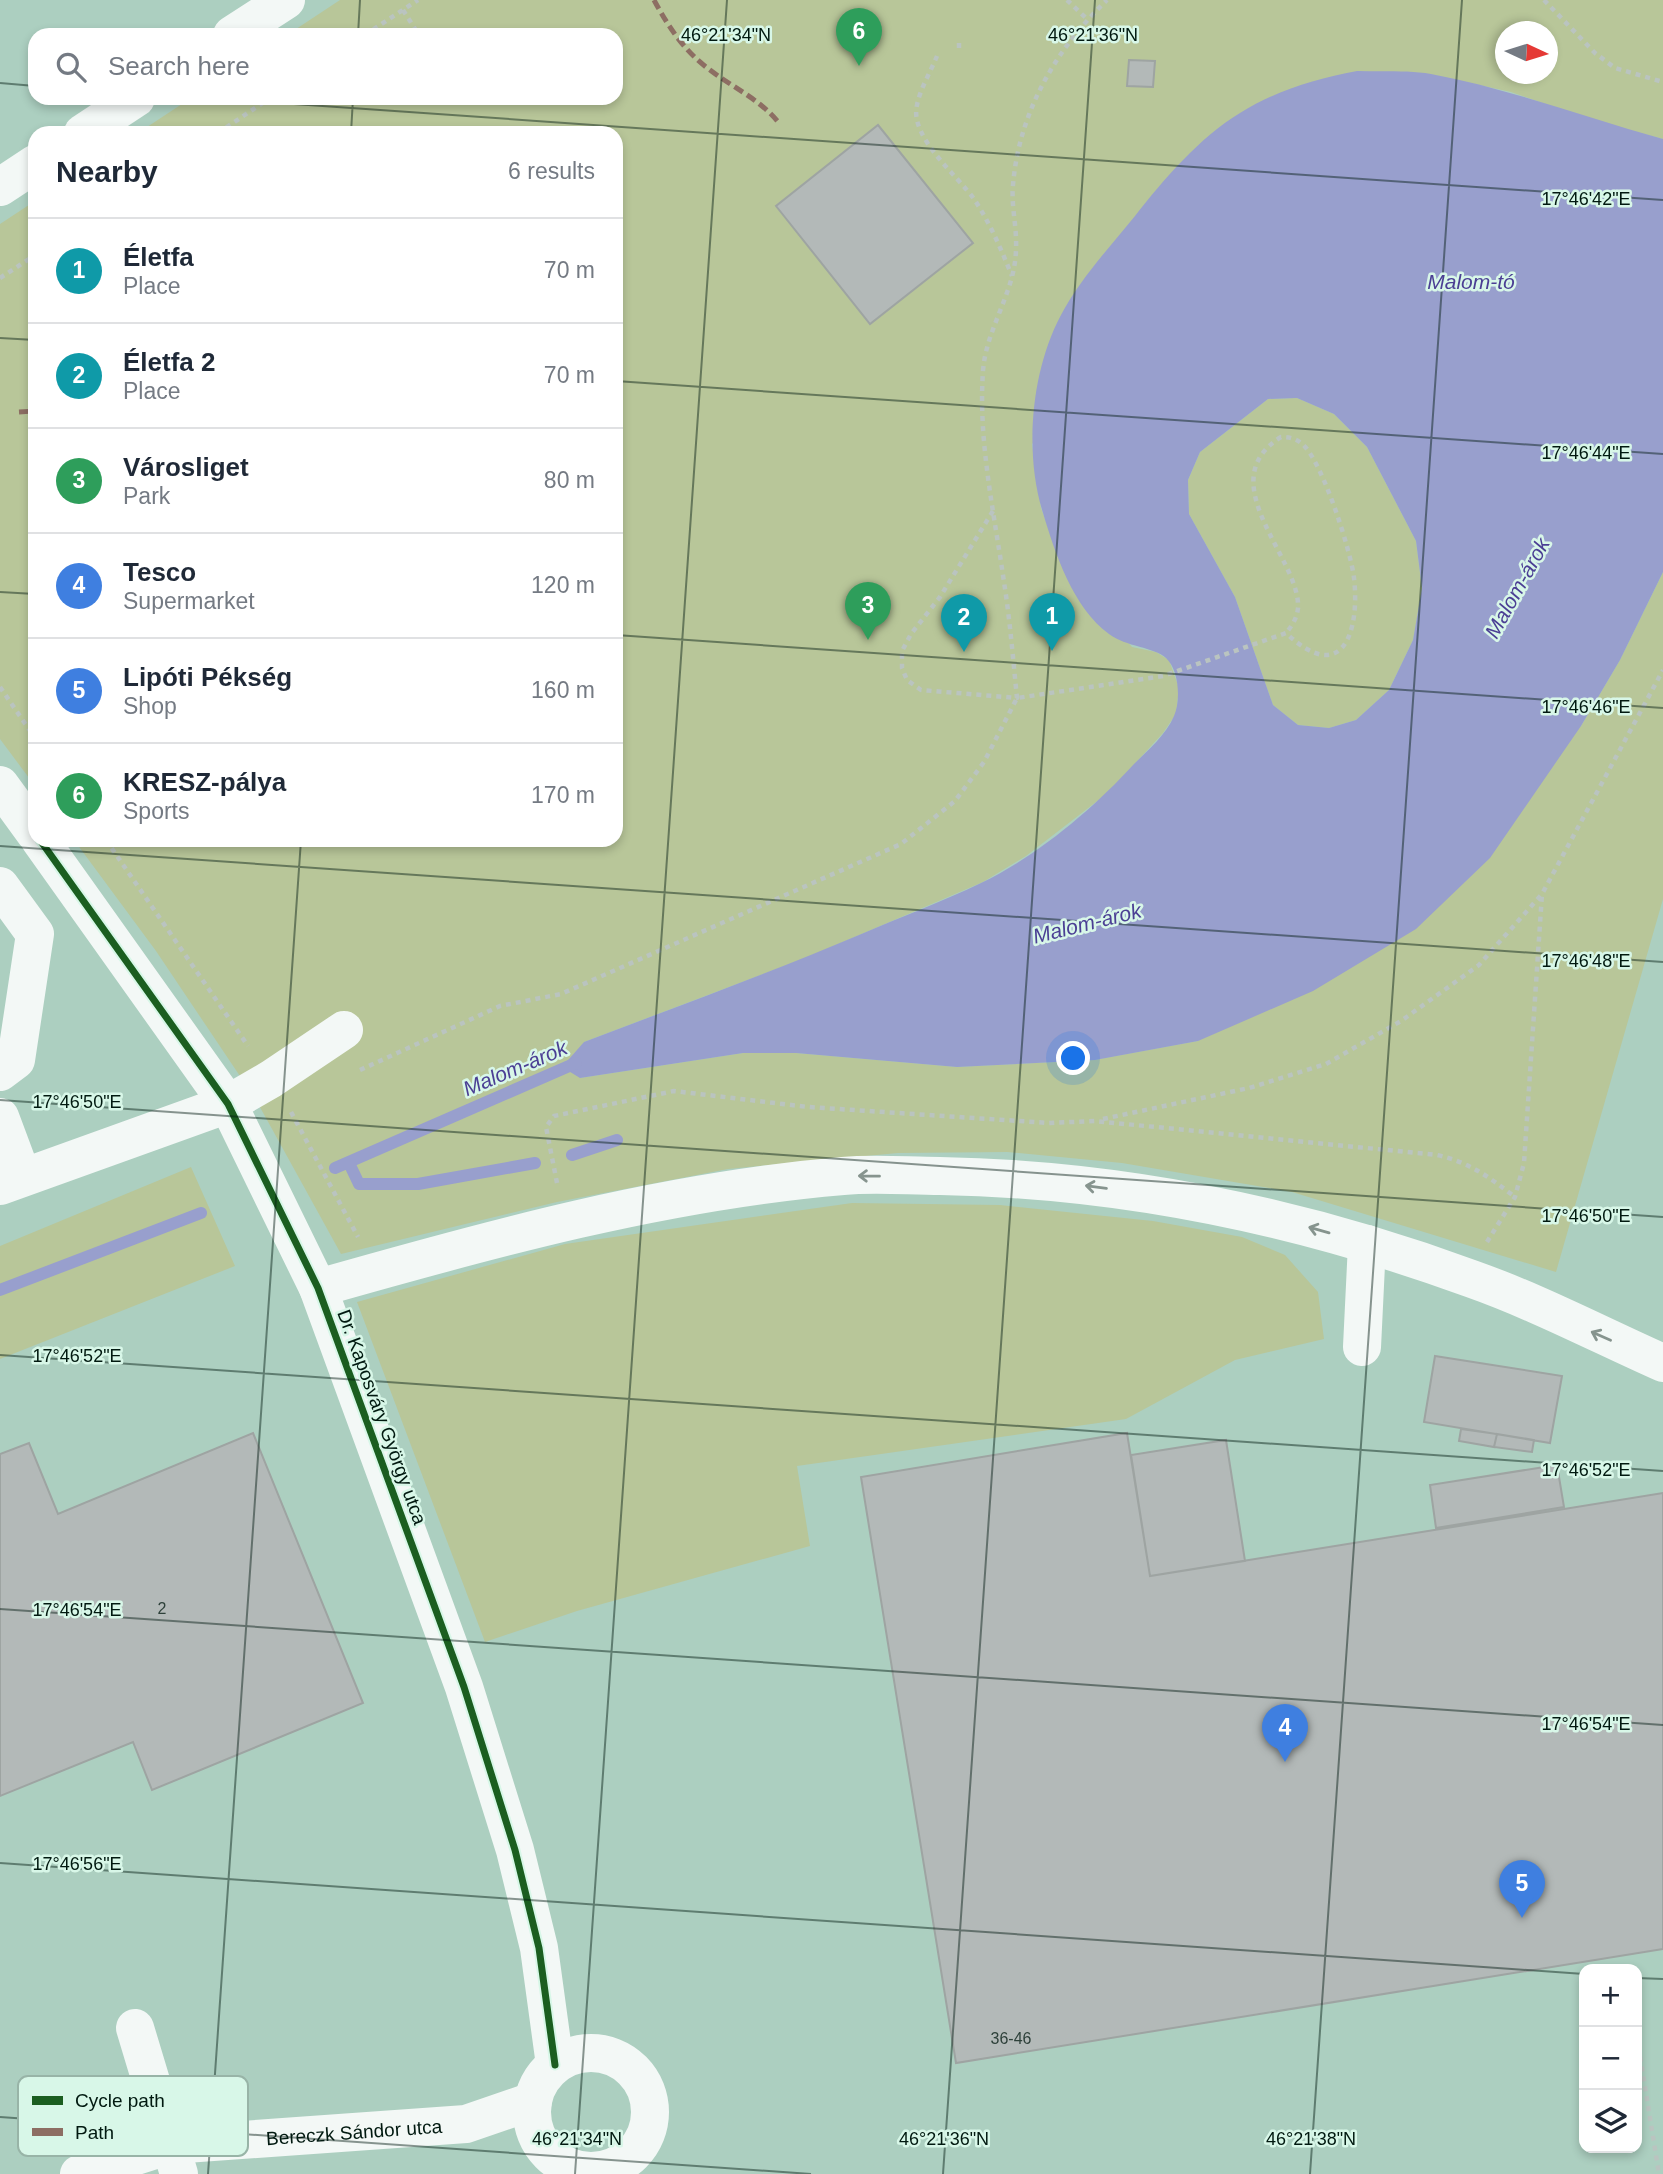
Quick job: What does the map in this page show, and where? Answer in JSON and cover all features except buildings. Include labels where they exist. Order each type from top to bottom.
[{"type":"street","points":[[243,28],[286,0]]},
{"type":"street","points":[[94,126],[125,105]]},
{"type":"street","points":[[0,187],[28,169]]},
{"type":"street","points":[[0,785],[28,823]]},
{"type":"street","name":"Dr. Kaposváry György utca","points":[[45,847],[228,1104],[318,1289],[464,1687],[515,1850],[539,1948],[555,2065]]},
{"type":"street","points":[[0,886],[34,934],[16,1060],[0,1072]]},
{"type":"street","points":[[0,1117],[11,1181],[228,1104],[278,1092],[344,1030]]},
{"type":"street","points":[[318,1289],[564,1221],[701,1194],[845,1175],[1024,1178],[1161,1195],[1279,1218],[1474,1280],[1663,1363]]},
{"type":"street","points":[[1362,1347],[1367,1244]]},
{"type":"street","name":"Dr. Kaposváry György utca","points":[[539,1948],[592,2054]]},
{"type":"street","points":[[135,2028],[150,2076]]},
{"type":"street","points":[[592,2054],[623,2063],[638,2076],[649,2102],[645,2136],[619,2169],[577,2172],[548,2152],[538,2139],[534,2127],[533,2101],[538,2085],[555,2065],[576,2055],[592,2054]]},
{"type":"street","name":"Bereczk Sándor utca","points":[[248,2151],[466,2124],[533,2101]]},
{"type":"street","name":"Bereczk Sándor utca","points":[[466,2124],[538,2139]]},
{"type":"street","name":"Bereczk Sándor utca","points":[[79,2174],[207,2156]]},
{"type":"path","points":[[375,28],[418,0]]},
{"type":"path","points":[[1067,0],[1087,19]]},
{"type":"path","points":[[349,1075],[500,1006],[561,994],[901,844],[955,801],[985,762],[1017,698],[982,423],[983,368],[993,324],[1013,277],[1016,248],[1013,184],[1020,146],[1037,92],[1064,46],[1107,0]]},
{"type":"path","points":[[1544,0],[1595,53],[1615,68],[1663,82]]},
{"type":"path","points":[[402,10],[414,28]]},
{"type":"path","points":[[937,56],[916,107],[918,123],[935,154],[973,198],[996,236],[1013,277]]},
{"type":"path","points":[[229,126],[260,105]]},
{"type":"path","points":[[0,278],[28,259]]},
{"type":"path","points":[[993,511],[940,597],[902,651],[902,668],[907,680],[921,690],[1017,698],[1163,676],[1265,643],[1286,633],[1298,609],[1296,592],[1265,527],[1256,500],[1254,476],[1259,458],[1268,445],[1281,437],[1303,443],[1317,464],[1345,540],[1354,576],[1354,612],[1349,640],[1338,654],[1328,657],[1314,654],[1286,633]]},
{"type":"path","points":[[558,1186],[547,1127],[554,1116],[674,1091],[808,1107],[1048,1123],[1095,1121],[1183,1105],[1326,1064],[1401,1021],[1479,965],[1542,894],[1663,670]]},
{"type":"path","points":[[0,687],[28,728]]},
{"type":"path","points":[[111,847],[278,1092],[376,1272]]},
{"type":"path","points":[[1474,1280],[1485,1246],[1515,1197],[1524,1163],[1542,894]]},
{"type":"path","points":[[1095,1121],[1437,1155],[1462,1161],[1481,1171],[1515,1197]]},
{"type":"path","points":[[1642,2068],[1659,2174]]},
{"type":"green space","points":[[340,0],[1663,0],[1663,139],[1591,120],[1511,92],[1429,74],[1032,444],[1041,508],[1061,563],[1132,647],[1156,652],[1169,660],[1179,688],[1176,714],[1163,733],[1109,792],[1026,856],[983,882],[808,957],[584,1042],[580,1078],[743,1053],[796,1053],[957,1067],[1094,1060],[1198,1041],[1581,726],[1620,660],[1663,572],[1663,899],[1556,1272],[1292,1192],[1122,1163],[1007,1152],[898,1153],[728,1169],[557,1202],[341,1254],[256,1100],[156,951],[79,847],[623,847],[623,126],[149,126],[180,105],[623,105],[623,28],[298,28]]},
{"type":"green space","points":[[28,206],[28,777],[0,739],[0,224]]},
{"type":"green space","points":[[1297,398],[1334,414],[1367,447],[1416,541],[1422,589],[1413,640],[1389,690],[1356,720],[1329,728],[1298,725],[1273,705],[1235,597],[1189,514],[1188,480],[1200,452],[1268,399]]},
{"type":"green space","points":[[191,1167],[235,1266],[0,1359],[0,1246]]},
{"type":"green space","points":[[852,1203],[1000,1205],[1153,1221],[1242,1237],[1285,1255],[1318,1292],[1324,1339],[1235,1360],[1126,1419],[797,1466],[810,1546],[577,1611],[485,1642],[357,1302],[565,1244]]},
{"type":"water","name":"Malom-tó","points":[[1357,71],[1431,74],[1461,80],[1663,139],[1663,572],[1620,660],[1581,726],[1490,858],[1416,929],[1313,991],[1198,1041],[1095,1060],[957,1067],[796,1053],[743,1053],[580,1078],[562,1067],[584,1042],[825,949],[951,897],[1002,872],[1043,846],[1082,815],[1162,736],[1171,723],[1178,702],[1178,685],[1174,670],[1161,654],[1123,642],[1096,623],[1075,595],[1048,529],[1037,490],[1032,439],[1037,386],[1043,361],[1061,315],[1086,276],[1158,188],[1197,146],[1225,123],[1268,98],[1297,86]],"holes":[[[1297,398],[1334,414],[1367,447],[1416,541],[1422,588],[1413,640],[1389,690],[1356,720],[1329,728],[1298,725],[1273,705],[1235,597],[1189,514],[1188,480],[1200,452],[1268,399]]]},
{"type":"waterway","name":"Malom-árok","points":[[335,1168],[576,1063]]},
{"type":"waterway","points":[[572,1155],[617,1140]]},
{"type":"waterway","points":[[349,1163],[359,1184],[418,1184],[535,1163]]},
{"type":"waterway","name":"Malom-árok","points":[[0,1290],[201,1213]]},
{"type":"marked path","points":[[654,0],[690,53],[763,107],[779,123]]},
{"type":"marked path","points":[[19,412],[28,411]]},
{"type":"cycle path","points":[[45,847],[228,1104],[318,1288],[464,1687],[515,1850],[539,1948],[555,2065]]},
{"type":"place","name":"KRESZ-pálya","points":[[859,66]]},
{"type":"place","name":"Városliget","points":[[868,640]]},
{"type":"place","name":"Életfa","points":[[1052,651]]},
{"type":"place","name":"Életfa 2","points":[[964,652]]},
{"type":"place","name":"Tesco","points":[[1285,1762]]},
{"type":"place","name":"Lipóti Pékség","points":[[1522,1918]]}]
